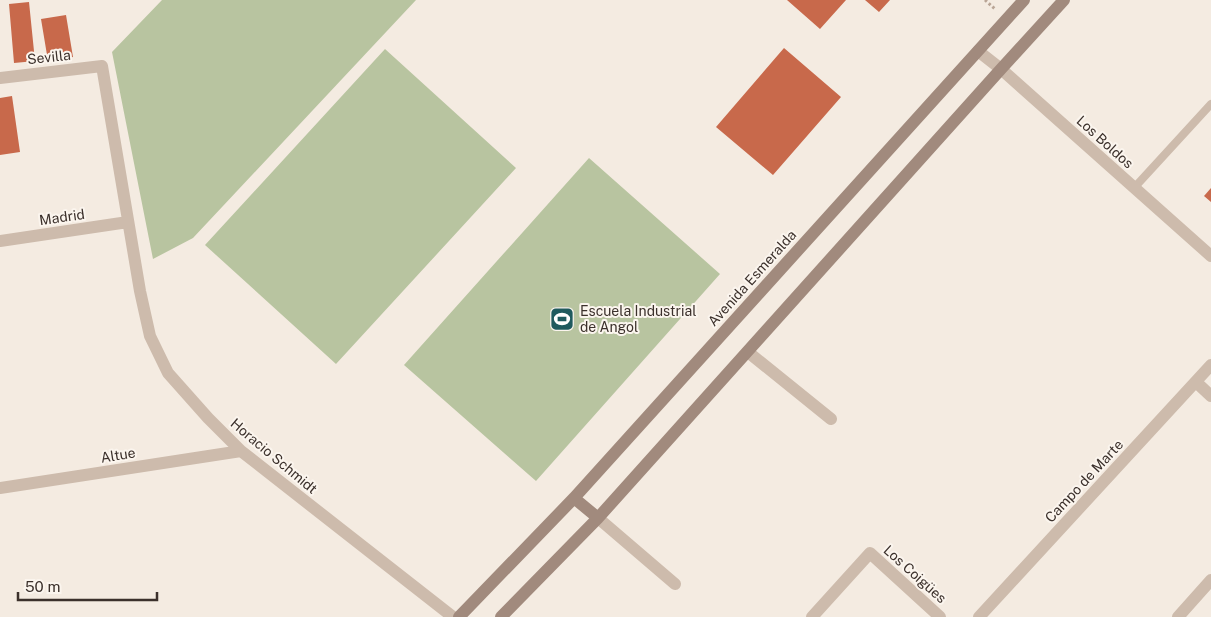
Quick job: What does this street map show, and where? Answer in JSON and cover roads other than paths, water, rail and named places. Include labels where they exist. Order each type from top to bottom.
[{"type":"street","name":"Avenida Esmeralda","points":[[460,617],[574,498],[1024,0]]},
{"type":"street","points":[[501,617],[598,518],[1064,0]]},
{"type":"street","name":"Los Boldos","points":[[978,51],[1001,69],[1211,256]]},
{"type":"street","name":"Sevilla","points":[[0,78],[102,66]]},
{"type":"street","name":"Horacio Schmidt","points":[[102,66],[128,222],[150,336],[168,373],[208,418],[240,450],[453,617]]},
{"type":"street","name":"Madrid","points":[[0,241],[128,222]]},
{"type":"street","points":[[748,352],[831,419]]},
{"type":"street","name":"Campo de Marte","points":[[979,617],[1211,365]]},
{"type":"street","points":[[1196,382],[1211,396]]},
{"type":"street","name":"Altue","points":[[0,488],[240,450]]},
{"type":"street","points":[[574,498],[675,584]]},
{"type":"street","name":"Los Coigües","points":[[812,617],[870,553],[940,617]]},
{"type":"street","points":[[1178,617],[1211,580]]},
{"type":"lane","points":[[1134,188],[1211,104]]},
{"type":"place","name":"Escuela Industrial de Angol","points":[[562,319]]}]
